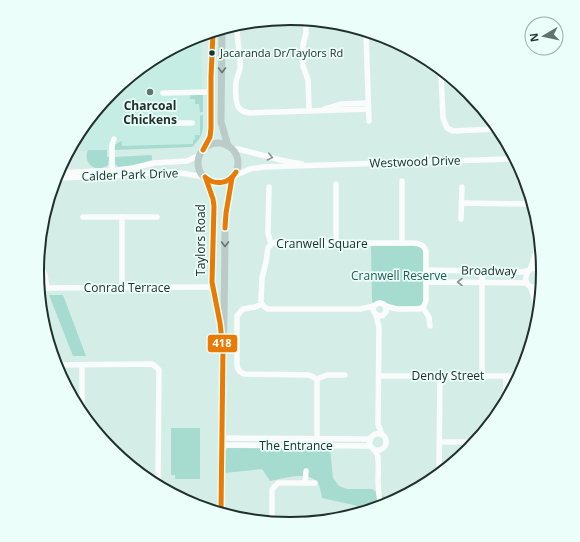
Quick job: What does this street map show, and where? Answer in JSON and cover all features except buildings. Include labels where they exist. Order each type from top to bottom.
[{"type":"main road","points":[[222,34],[221,122],[230,148]]},
{"type":"main road","points":[[202,153],[211,145],[215,144],[220,144],[230,148],[238,159],[237,170],[233,177],[228,181],[219,183],[210,181],[205,178],[199,169],[199,160],[202,153],[210,137],[212,128],[211,92],[214,37]]},
{"type":"main road","name":"Taylors Road","points":[[221,507],[225,223],[233,177]]},
{"type":"main road","name":"Taylors Road","points":[[205,178],[214,206],[212,272],[223,349]]},
{"type":"main road","points":[[213,287],[225,287]]},
{"type":"street","points":[[306,26],[303,45],[303,66],[308,80],[310,110]]},
{"type":"street","points":[[237,31],[240,68],[236,83],[236,100],[238,108],[242,111],[250,113],[321,110],[342,104],[368,106]]},
{"type":"street","points":[[366,37],[368,106],[370,121]]},
{"type":"street","points":[[441,77],[443,118],[447,128],[453,131],[491,129]]},
{"type":"street","points":[[163,93],[211,92]]},
{"type":"street","points":[[164,123],[192,123]]},
{"type":"street","points":[[112,173],[112,145],[114,139]]},
{"type":"street","name":"Westwood Drive","points":[[230,148],[285,161],[316,166]]},
{"type":"street","name":"Calder Park Drive","points":[[63,177],[112,173],[154,163],[187,161],[202,153]]},
{"type":"street","name":"Westwood Drive","points":[[233,177],[250,169],[256,168],[509,159]]},
{"type":"street","name":"Calder Park Drive","points":[[65,173],[170,172],[205,178]]},
{"type":"street","points":[[402,181],[402,243]]},
{"type":"street","points":[[336,184],[336,243]]},
{"type":"street","points":[[461,220],[462,187]]},
{"type":"street","points":[[269,188],[268,233],[271,244]]},
{"type":"street","points":[[462,203],[527,204]]},
{"type":"street","points":[[83,217],[156,217]]},
{"type":"street","points":[[122,217],[122,287]]},
{"type":"street","name":"Cranwell Square","points":[[262,304],[262,278],[268,248],[271,244],[276,242],[402,243],[420,244],[423,245],[426,251],[426,301],[423,308]]},
{"type":"street","points":[[534,296],[526,277],[535,255]]},
{"type":"street","name":"Broadway","points":[[426,270],[520,272],[536,268]]},
{"type":"street","points":[[482,271],[482,376]]},
{"type":"street","name":"Broadway","points":[[426,282],[482,282],[529,285],[535,288]]},
{"type":"street","name":"Conrad Terrace","points":[[45,288],[213,287]]},
{"type":"street","points":[[317,379],[314,376],[309,375],[241,373],[236,366],[237,316],[240,311],[262,304],[268,309],[360,309],[374,306],[379,303],[397,309],[423,308],[429,317],[430,326]]},
{"type":"street","points":[[374,306],[373,308],[379,327],[378,424],[386,442],[385,447],[378,459],[378,494],[379,500]]},
{"type":"street","points":[[379,327],[385,314],[385,306]]},
{"type":"street","points":[[360,309],[380,316],[397,309]]},
{"type":"street","points":[[63,365],[152,364],[159,370],[158,479]]},
{"type":"street","points":[[82,365],[82,403]]},
{"type":"street","points":[[317,379],[326,375],[345,375]]},
{"type":"street","name":"Dendy Street","points":[[379,376],[513,376]]},
{"type":"street","points":[[439,467],[440,376]]},
{"type":"street","points":[[506,376],[506,389]]},
{"type":"street","points":[[317,379],[317,446]]},
{"type":"street","points":[[378,424],[369,443],[378,459]]},
{"type":"street","points":[[372,437],[378,434],[382,435]]},
{"type":"street","name":"The Entrance","points":[[221,441],[372,437]]},
{"type":"street","name":"The Entrance","points":[[221,441],[373,448]]},
{"type":"street","points":[[440,442],[467,442]]},
{"type":"street","points":[[373,448],[382,450]]},
{"type":"street","points":[[306,471],[306,483]]},
{"type":"street","points":[[272,516],[272,490],[278,483],[315,483]]},
{"type":"shaded area","points":[[201,42],[203,130],[191,146],[80,151],[80,143],[85,134],[105,109],[128,86],[153,66],[181,50]]},
{"type":"green space","points":[[190,94],[203,94],[203,112],[200,112],[199,104],[195,104],[195,99],[190,99]]},
{"type":"green space","points":[[203,115],[201,136],[192,147],[114,150],[116,144],[122,141],[122,146],[193,144],[195,135],[200,135],[200,116]]},
{"type":"green space","points":[[88,150],[107,150],[107,157],[109,157],[108,165],[99,168],[91,166],[87,159]]},
{"type":"green space","points":[[151,155],[152,160],[136,165],[119,167],[115,163],[115,157]]},
{"type":"green space","name":"Cranwell Reserve","points":[[371,246],[418,246],[423,248],[423,304],[405,307],[394,306],[381,301],[374,304],[372,301]]},
{"type":"green space","points":[[49,295],[63,295],[86,356],[73,356]]},
{"type":"green space","points":[[171,428],[200,428],[200,479],[175,479],[175,475],[171,475]]},
{"type":"green space","points":[[227,448],[330,449],[333,478],[339,486],[347,489],[372,489],[385,498],[359,507],[322,498],[318,483],[314,479],[308,477],[295,476],[270,481],[262,469],[225,473],[225,452]]},
{"type":"transit line","name":"418","points":[[203,150],[210,137],[211,128],[213,37]]},
{"type":"transit line","name":"418","points":[[205,177],[217,183],[230,179],[236,172]]},
{"type":"transit line","name":"418","points":[[225,228],[232,178]]},
{"type":"transit line","name":"418","points":[[206,179],[214,206],[212,282],[220,323],[223,349],[221,507]]},
{"type":"place","name":"Jacaranda Dr/Taylors Rd","points":[[212,53]]},
{"type":"place","name":"Charcoal Chickens","points":[[150,92]]}]
